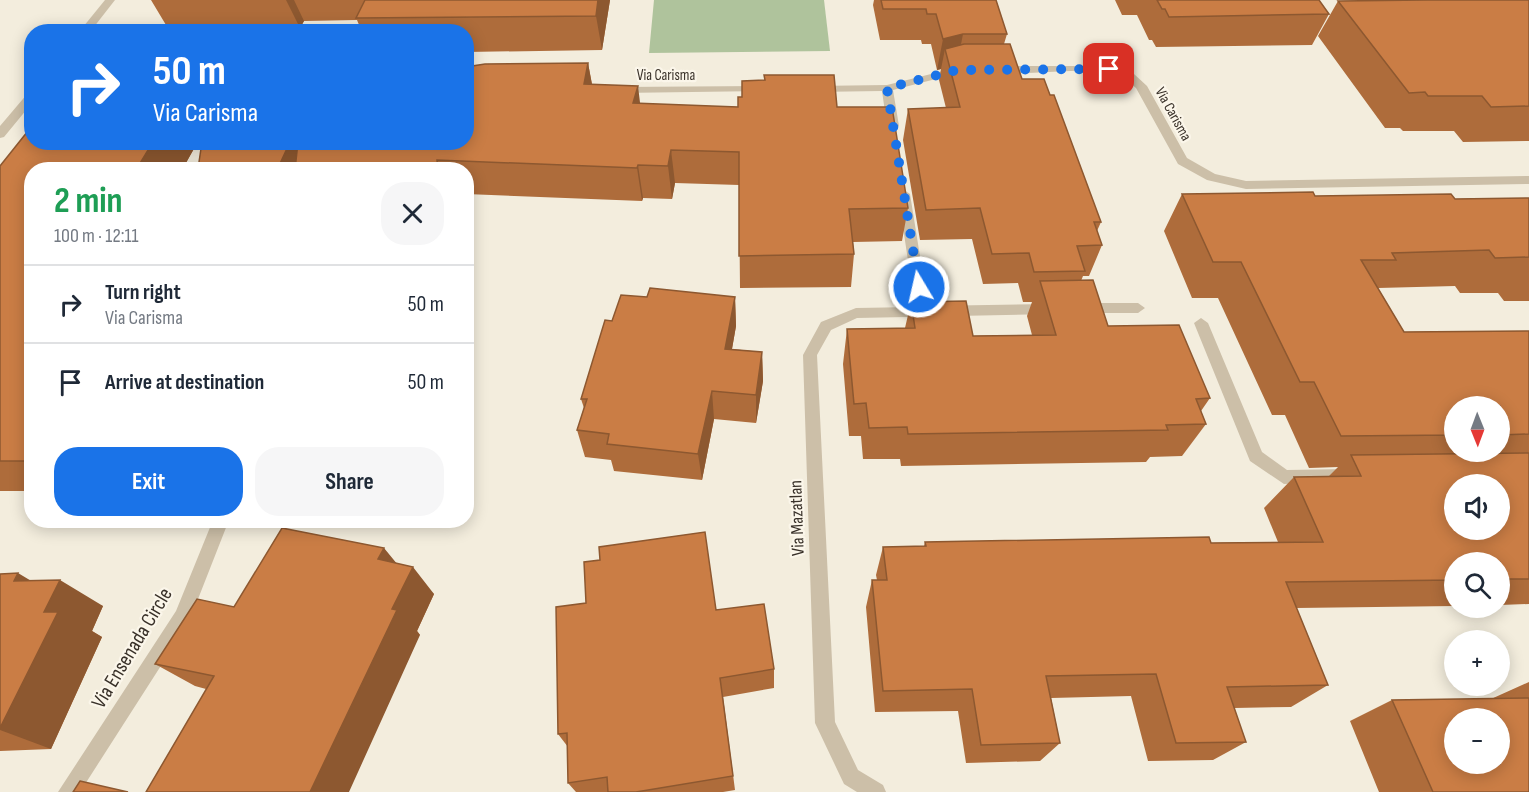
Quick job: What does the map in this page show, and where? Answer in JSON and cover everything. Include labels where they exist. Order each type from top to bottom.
[{"type":"street","points":[[90,24],[110,0]]},
{"type":"street","name":"Via Carisma","points":[[806,89],[887,88],[957,70],[1109,69],[1130,76],[1141,86],[1182,160],[1211,177],[1246,185],[1529,180]]},
{"type":"street","points":[[887,88],[895,135]]},
{"type":"street","name":"Via Carisma","points":[[607,90],[770,89]]},
{"type":"street","points":[[0,134],[24,105]]},
{"type":"street","points":[[902,181],[922,310]]},
{"type":"street","name":"Via Mazatlan","points":[[876,792],[851,777],[825,723],[810,355],[826,326],[856,313],[922,310],[1138,308]]},
{"type":"street","points":[[1201,323],[1256,456],[1284,477],[1366,476]]},
{"type":"street","name":"Via Ensenada Circle","points":[[68,792],[183,616],[218,528]]},
{"type":"green space","points":[[654,0],[824,0],[830,51],[649,53]]},
{"type":"building","points":[[365,0],[598,0],[596,16],[356,18]]},
{"type":"building","points":[[881,0],[996,0],[1007,34],[963,34],[943,39],[936,14],[927,14],[926,9],[883,9]]},
{"type":"building","points":[[1157,0],[1319,0],[1329,14],[1169,17]]},
{"type":"building","points":[[1529,0],[1529,106],[1491,107],[1482,96],[1428,96],[1425,92],[1409,93],[1338,1]]},
{"type":"building","points":[[964,44],[1010,44],[1022,79],[1044,79],[1050,95],[1054,95],[1101,222],[1094,222],[1102,245],[1077,246],[1085,271],[1034,272],[1029,253],[992,254],[980,208],[926,210],[908,109],[960,107],[945,49]]},
{"type":"building","points":[[588,63],[584,84],[638,86],[633,103],[738,107],[738,97],[742,97],[742,81],[765,80],[764,75],[834,75],[837,107],[892,107],[908,208],[849,209],[854,254],[739,256],[739,152],[671,150],[668,166],[638,165],[637,168],[437,160],[437,162],[296,162],[297,150],[474,150],[474,66]]},
{"type":"building","points":[[24,136],[24,150],[148,150],[141,162],[24,162],[24,461],[0,461],[0,166]]},
{"type":"building","points":[[201,150],[286,150],[281,162],[199,162]]},
{"type":"building","points":[[1313,192],[1315,196],[1451,194],[1455,199],[1529,198],[1529,257],[1495,258],[1489,250],[1392,253],[1396,260],[1361,260],[1404,332],[1529,331],[1529,434],[1510,435],[1510,396],[1444,396],[1444,435],[1341,436],[1314,382],[1300,382],[1241,262],[1213,262],[1182,194]]},
{"type":"building","points":[[1093,280],[1108,326],[1179,325],[1210,398],[1196,399],[1206,424],[1166,425],[1168,430],[908,434],[907,427],[869,428],[866,403],[854,404],[847,329],[915,328],[911,302],[966,301],[973,336],[1056,335],[1040,281]]},
{"type":"building","points":[[650,288],[735,297],[725,349],[762,352],[756,395],[712,391],[698,454],[607,444],[609,434],[577,430],[587,399],[581,399],[605,320],[612,321],[621,295],[647,297]]},
{"type":"building","points":[[1510,453],[1529,453],[1529,579],[1510,579],[1510,552],[1444,552],[1444,580],[1286,582],[1328,685],[1227,687],[1246,742],[1176,743],[1156,674],[1046,676],[1060,743],[981,745],[972,689],[883,691],[872,580],[887,580],[883,547],[926,546],[925,542],[1209,537],[1211,543],[1323,542],[1294,477],[1361,476],[1351,455],[1444,454],[1444,462],[1510,462]]},
{"type":"building","points":[[282,528],[384,548],[378,559],[413,567],[392,609],[397,610],[310,792],[146,792],[214,676],[155,664],[197,599],[234,607]]},
{"type":"building","points":[[705,532],[716,610],[764,604],[774,669],[720,678],[733,776],[636,792],[608,792],[607,777],[568,783],[567,733],[558,734],[556,607],[586,603],[584,562],[600,560],[599,547]]},
{"type":"building","points":[[18,573],[14,581],[60,580],[44,612],[58,612],[0,728],[0,574]]},
{"type":"building","points":[[1529,698],[1529,792],[1433,792],[1392,700]]},
{"type":"building","points":[[80,781],[128,792],[73,792]]},
{"type":"route","points":[[919,287],[887,88],[957,70],[1109,69]]}]
